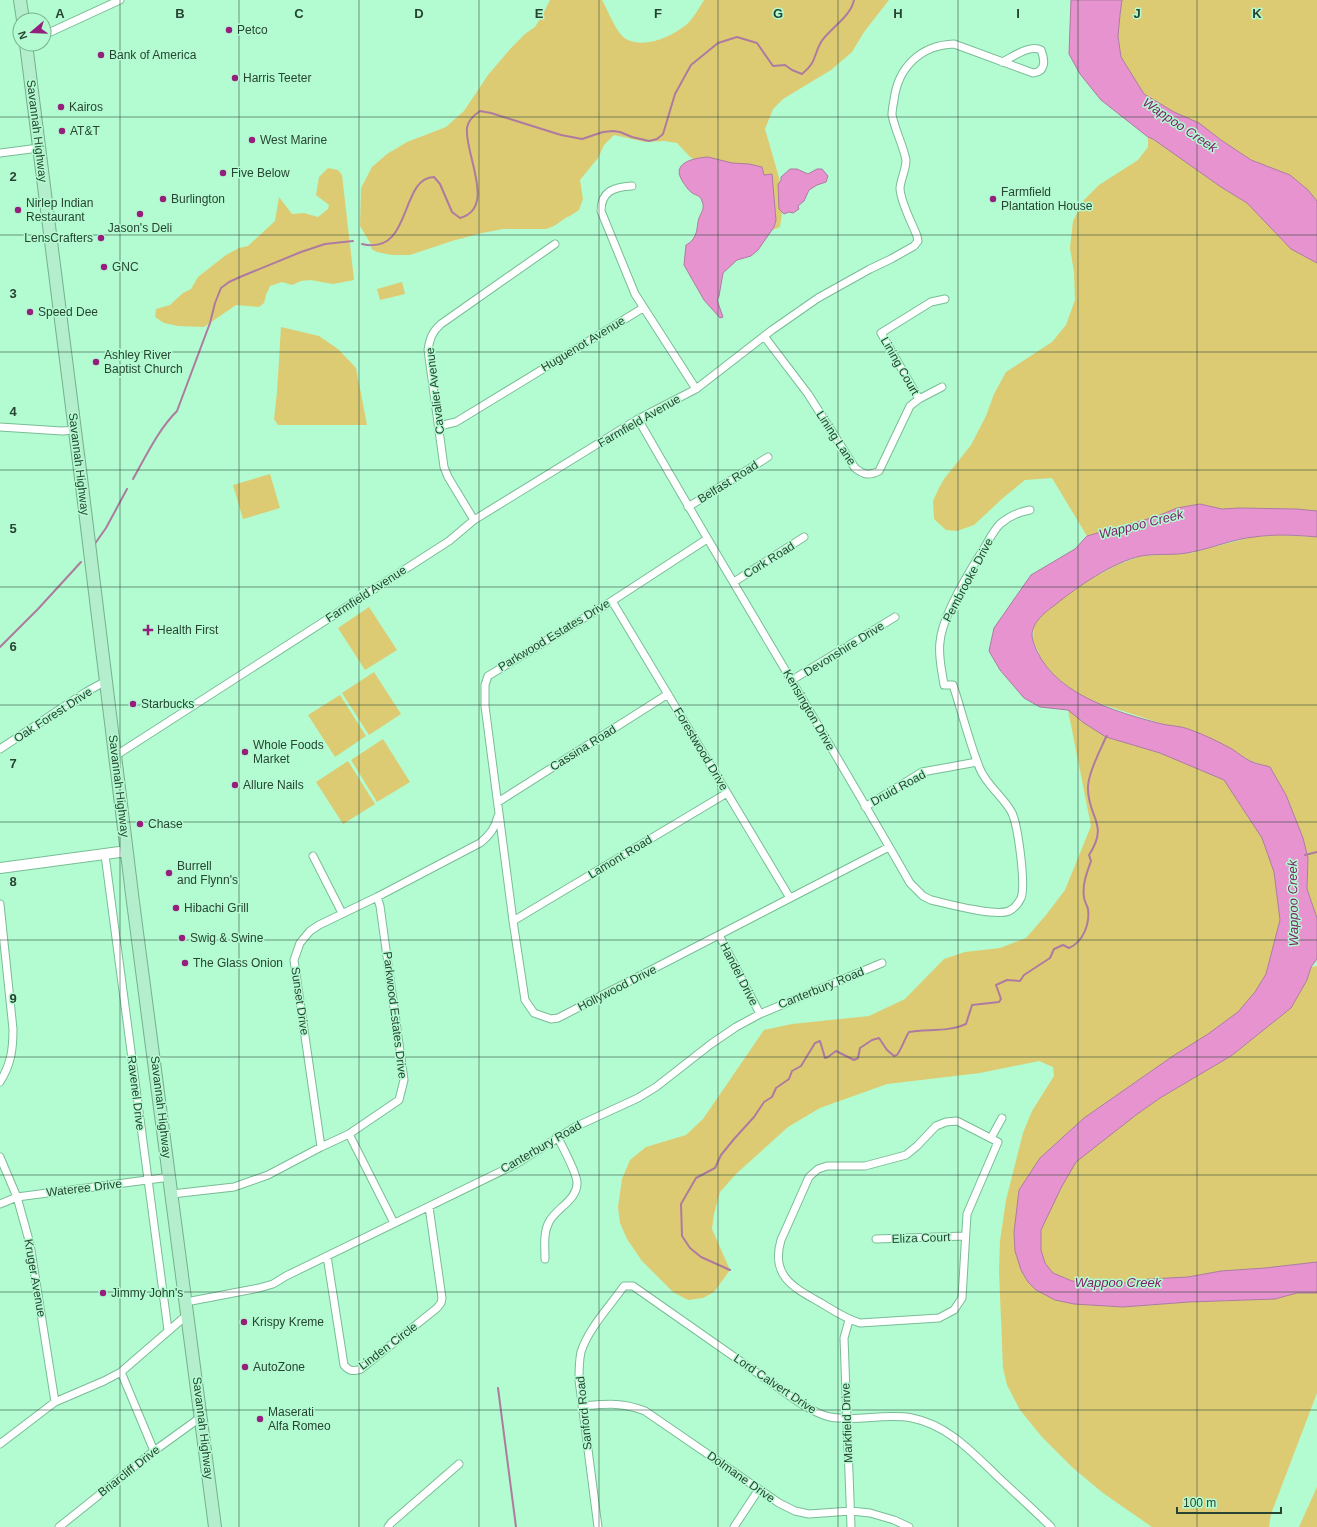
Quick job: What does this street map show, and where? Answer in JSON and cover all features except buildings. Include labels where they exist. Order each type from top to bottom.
[{"type":"highway","points":[[20,0],[22,12]]},
{"type":"highway","name":"Savannah Highway","points":[[27,52],[133,902],[215,1527]]},
{"type":"main road","points":[[0,868],[127,851]]},
{"type":"street","points":[[52,31],[120,0]]},
{"type":"street","name":"Farmfield Avenue","points":[[115,756],[449,540],[474,520],[638,419],[696,389],[764,336],[818,298],[914,246],[918,241],[917,236],[901,195],[900,186],[906,167],[906,160],[892,115],[894,94],[898,80],[904,69],[920,54],[943,45],[954,44],[1002,62],[1033,73],[1038,73],[1042,70],[1044,64],[1041,50],[1037,48],[1030,49],[1002,62]]},
{"type":"street","points":[[0,153],[39,148]]},
{"type":"street","points":[[632,186],[613,189],[606,195],[601,203],[601,211],[635,294],[696,389]]},
{"type":"street","name":"Cavalier Avenue","points":[[474,520],[444,468],[428,350],[430,338],[441,324],[555,244]]},
{"type":"street","name":"Lining Court","points":[[919,399],[881,333],[931,302],[945,299]]},
{"type":"street","name":"Huguenot Avenue","points":[[439,426],[456,422],[643,308]]},
{"type":"street","name":"Lining Lane","points":[[764,336],[808,394],[855,468],[868,475],[879,471],[910,406],[919,399],[942,387]]},
{"type":"street","name":"Kensington Drive","points":[[638,419],[688,507],[792,680],[910,883],[923,896],[931,900],[992,913],[1007,912],[1015,908],[1021,897],[1023,886]]},
{"type":"street","points":[[0,427],[62,431],[75,430]]},
{"type":"street","name":"Belfast Road","points":[[688,507],[768,457]]},
{"type":"street","name":"Pembrooke Drive","points":[[1023,886],[1016,825],[1011,812],[987,782],[977,762],[953,684],[944,685],[940,659],[940,642],[942,630],[957,596],[998,526],[1009,517],[1022,511],[1030,510]]},
{"type":"street","name":"Cork Road","points":[[734,582],[804,537]]},
{"type":"street","name":"Parkwood Estates Drive","points":[[498,802],[485,706],[485,685],[488,676],[612,601],[707,539]]},
{"type":"street","name":"Forestwood Drive","points":[[612,601],[790,898]]},
{"type":"street","name":"Devonshire Drive","points":[[792,680],[895,617]]},
{"type":"street","name":"Oak Forest Drive","points":[[0,749],[86,692],[106,681]]},
{"type":"street","name":"Cassina Road","points":[[498,802],[668,694]]},
{"type":"street","name":"Druid Road","points":[[865,807],[922,772],[977,762]]},
{"type":"street","name":"Lamont Road","points":[[513,921],[727,793]]},
{"type":"street","name":"Hollywood Drive","points":[[498,802],[513,921],[525,1000],[534,1013],[551,1018],[558,1018],[890,847]]},
{"type":"street","name":"Sunset Drive","points":[[320,1147],[294,960],[300,943],[310,931],[319,925],[439,866],[480,843],[490,834],[495,826],[499,814]]},
{"type":"street","name":"Ravenel Drive","points":[[105,855],[168,1330]]},
{"type":"street","points":[[312,856],[342,913]]},
{"type":"street","name":"Parkwood Estates Drive","points":[[172,1194],[234,1187],[268,1175],[320,1147],[349,1134],[399,1100],[404,1080],[380,906],[377,897]]},
{"type":"street","points":[[0,904],[13,1029],[13,1050],[7,1071],[0,1082]]},
{"type":"street","name":"Handel Drive","points":[[719,935],[760,1014]]},
{"type":"street","name":"Canterbury Road","points":[[187,1308],[273,1284],[486,1177],[516,1164],[557,1136],[638,1098],[656,1087],[711,1044],[736,1027],[760,1014],[882,963]]},
{"type":"street","points":[[991,1138],[1002,1118]]},
{"type":"street","points":[[958,1121],[998,1142],[967,1214],[965,1236],[962,1298],[954,1310],[939,1318],[860,1323],[849,1320],[794,1287],[785,1277],[779,1264],[778,1250],[781,1240],[809,1177],[818,1169],[827,1166],[865,1166],[906,1155],[936,1126],[946,1122],[958,1121]]},
{"type":"street","points":[[349,1134],[394,1223]]},
{"type":"street","points":[[545,1259],[545,1230],[556,1212],[570,1200],[578,1184],[576,1176],[557,1136]]},
{"type":"street","name":"Kruger Avenue","points":[[0,1157],[17,1197],[30,1244],[55,1402]]},
{"type":"street","name":"Wateree Drive","points":[[0,1204],[17,1197],[170,1176]]},
{"type":"street","name":"Linden Circle","points":[[327,1256],[344,1365],[348,1369],[356,1371],[361,1369],[437,1308],[441,1303],[442,1298],[428,1207]]},
{"type":"street","name":"Eliza Court","points":[[876,1239],[965,1236]]},
{"type":"street","name":"Sanford Road","points":[[598,1527],[579,1380],[582,1351],[589,1334],[624,1286]]},
{"type":"street","name":"Lord Calvert Drive","points":[[624,1286],[633,1286],[811,1410],[831,1418],[901,1416],[920,1420],[942,1429],[972,1452],[1051,1527]]},
{"type":"street","points":[[0,1444],[55,1402],[121,1372],[168,1330],[187,1308]]},
{"type":"street","name":"Markfield Drive","points":[[849,1320],[844,1338],[851,1527]]},
{"type":"street","points":[[121,1372],[154,1451]]},
{"type":"street","name":"Dolmane Drive","points":[[582,1406],[617,1404],[632,1406],[645,1411],[758,1489],[779,1503],[795,1511],[809,1514],[851,1511],[870,1513],[894,1520],[909,1527]]},
{"type":"street","name":"Briarcliff Drive","points":[[59,1527],[154,1451],[201,1417]]},
{"type":"street","points":[[388,1527],[459,1464]]},
{"type":"street","points":[[734,1527],[758,1489]]},
{"type":"shaded area","points":[[550,0],[602,0],[622,36],[633,42],[641,43],[657,40],[673,34],[691,20],[704,0],[889,0],[864,32],[852,52],[831,70],[783,99],[773,109],[765,129],[780,181],[783,206],[780,227],[761,234],[709,168],[690,157],[677,143],[664,141],[645,142],[614,135],[604,145],[598,158],[580,180],[583,199],[579,210],[554,226],[546,229],[503,229],[482,233],[410,255],[392,255],[377,252],[371,249],[372,246],[360,226],[361,188],[372,167],[387,154],[407,142],[446,127],[464,111],[488,75],[511,48],[525,34],[535,27]]},
{"type":"shaded area","points":[[1122,0],[1317,0],[1317,201],[1308,190],[1290,175],[1251,160],[1199,123],[1174,112],[1144,94],[1121,57],[1118,36]]},
{"type":"shaded area","points":[[1148,137],[1247,203],[1291,249],[1317,263],[1317,511],[1297,509],[1222,509],[1200,504],[1177,508],[1155,517],[1087,536],[1052,478],[1025,480],[974,525],[957,531],[946,530],[934,519],[933,501],[944,479],[971,445],[986,416],[994,394],[1006,372],[1052,342],[1066,325],[1075,300],[1074,272],[1070,248],[1073,221],[1084,200],[1099,185],[1138,160],[1148,147]]},
{"type":"shaded area","points":[[328,168],[338,170],[342,175],[354,280],[333,284],[310,280],[301,281],[292,285],[282,282],[270,286],[264,303],[259,307],[236,305],[204,327],[178,326],[164,323],[155,317],[156,309],[170,305],[183,293],[191,289],[198,277],[226,255],[239,248],[248,246],[275,221],[279,197],[292,214],[304,213],[318,217],[328,209],[329,205],[316,195],[319,177]]},
{"type":"shaded area","points":[[402,282],[405,294],[380,300],[377,289]]},
{"type":"shaded area","points":[[281,327],[319,336],[338,349],[356,368],[367,425],[278,425],[274,419]]},
{"type":"shaded area","points":[[270,474],[280,508],[243,519],[233,485]]},
{"type":"shaded area","points":[[1279,535],[1317,537],[1317,918],[1307,889],[1308,858],[1303,838],[1286,795],[1270,767],[1250,761],[1244,757],[1163,724],[1092,701],[1073,690],[1056,677],[1043,662],[1033,640],[1034,625],[1042,615],[1068,594],[1117,565],[1141,556],[1191,553],[1252,537]]},
{"type":"shaded area","points":[[369,607],[397,650],[365,670],[338,628]]},
{"type":"shaded area","points":[[374,672],[401,714],[369,735],[342,693]]},
{"type":"shaded area","points":[[340,695],[366,736],[335,757],[308,715]]},
{"type":"shaded area","points":[[1068,710],[1084,723],[1106,737],[1160,753],[1224,780],[1262,838],[1274,872],[1280,920],[1266,974],[1255,992],[1238,1012],[1084,1118],[1040,1158],[1019,1190],[1014,1232],[1015,1251],[1021,1270],[1028,1282],[1036,1290],[1055,1300],[1074,1304],[1123,1307],[1189,1302],[1275,1299],[1297,1293],[1317,1293],[1317,1393],[1271,1514],[1269,1527],[1152,1527],[1103,1493],[1073,1468],[1042,1437],[1020,1410],[1007,1385],[1003,1368],[999,1271],[1000,1241],[1006,1200],[1023,1133],[1032,1111],[1054,1076],[1053,1067],[1039,1061],[980,1073],[887,1084],[820,1108],[788,1127],[736,1174],[720,1192],[714,1214],[712,1229],[730,1270],[714,1292],[703,1298],[688,1300],[673,1292],[642,1261],[627,1239],[620,1223],[618,1207],[622,1179],[630,1160],[646,1147],[686,1135],[703,1119],[764,1030],[792,1024],[869,1016],[905,999],[944,959],[965,952],[1000,948],[1026,938],[1065,890],[1091,826]]},
{"type":"shaded area","points":[[383,739],[410,782],[377,802],[351,760]]},
{"type":"shaded area","points":[[348,761],[375,804],[343,824],[316,782]]},
{"type":"shaded area","points":[[1317,966],[1317,1262],[1221,1271],[1188,1277],[1149,1279],[1128,1283],[1072,1281],[1053,1273],[1045,1263],[1041,1250],[1041,1230],[1061,1188],[1076,1162],[1160,1098],[1231,1056],[1291,1008],[1307,980],[1311,967]]},
{"type":"shaded area","points":[[1317,1487],[1317,1527],[1299,1527]]},
{"type":"water","name":"Wappoo Creek","points":[[1071,0],[1122,0],[1118,36],[1121,57],[1144,94],[1174,112],[1199,123],[1251,160],[1290,175],[1308,190],[1317,201],[1317,263],[1291,249],[1247,203],[1148,137],[1101,100],[1080,74],[1069,54]]},
{"type":"water","points":[[708,157],[732,163],[749,164],[762,167],[764,175],[772,174],[776,220],[774,227],[758,250],[751,256],[737,260],[723,273],[717,300],[723,317],[720,318],[704,300],[684,265],[686,245],[691,241],[697,231],[703,204],[700,197],[690,191],[683,182],[679,170],[681,166],[690,160]]},
{"type":"water","points":[[790,169],[797,169],[808,174],[817,169],[822,169],[828,176],[826,182],[809,190],[804,201],[798,206],[799,209],[793,213],[789,212],[784,214],[779,209],[778,184],[781,181],[781,177]]},
{"type":"water","name":"Wappoo Creek","points":[[1200,504],[1222,509],[1297,509],[1317,511],[1317,537],[1286,535],[1262,536],[1246,538],[1186,553],[1147,555],[1130,559],[1107,569],[1046,612],[1035,625],[1032,635],[1033,641],[1041,659],[1053,674],[1068,687],[1086,698],[1124,713],[1162,724],[1188,729],[1207,736],[1232,749],[1250,761],[1270,767],[1286,795],[1303,838],[1308,858],[1307,889],[1317,918],[1317,959],[1311,967],[1307,980],[1291,1008],[1231,1056],[1160,1098],[1076,1162],[1061,1188],[1041,1230],[1041,1250],[1045,1263],[1053,1273],[1072,1281],[1128,1283],[1149,1279],[1188,1277],[1221,1271],[1317,1262],[1317,1293],[1297,1293],[1275,1299],[1189,1302],[1123,1307],[1074,1304],[1055,1300],[1036,1290],[1028,1282],[1021,1270],[1015,1251],[1014,1232],[1019,1190],[1040,1158],[1084,1118],[1238,1012],[1255,992],[1266,974],[1280,920],[1274,872],[1262,838],[1224,780],[1160,753],[1106,737],[1084,723],[1068,710],[1040,707],[1024,698],[1000,670],[989,651],[994,628],[1031,575],[1075,549],[1087,536],[1155,517],[1177,508]]},
{"type":"waterway","points":[[362,244],[378,245],[390,239],[398,228],[415,190],[423,181],[434,177],[440,184],[452,212],[460,218],[471,212],[476,203],[478,192],[467,139],[467,128],[472,118],[480,111],[491,113],[561,135],[582,139],[603,132],[613,131],[649,141],[657,139],[663,134],[675,94],[691,65],[718,43],[737,37],[757,43],[773,66],[785,65],[802,74],[810,66],[821,42],[849,12],[854,0]]},
{"type":"waterway","points":[[133,479],[158,435],[177,411],[210,323],[215,303],[221,288],[240,277],[301,252],[325,244],[353,241]]},
{"type":"waterway","points":[[94,545],[106,528],[127,489]]},
{"type":"waterway","points":[[0,647],[38,609],[81,562]]},
{"type":"waterway","points":[[730,1270],[701,1257],[690,1248],[682,1236],[681,1204],[696,1178],[715,1168],[721,1155],[754,1117],[764,1102],[772,1097],[776,1088],[789,1079],[792,1071],[801,1066],[815,1043],[820,1041],[825,1058],[836,1051],[854,1060],[858,1058],[860,1048],[872,1040],[879,1038],[887,1050],[894,1056],[897,1055],[909,1032],[945,1029],[959,1027],[966,1024],[972,1005],[999,1002],[1001,999],[996,985],[1007,980],[1020,981],[1024,975],[1050,958],[1054,949],[1063,945],[1069,948],[1082,937],[1088,921],[1088,909],[1084,898],[1084,883],[1091,861],[1089,855],[1095,844],[1098,828],[1089,800],[1088,784],[1094,763],[1107,736]]},
{"type":"waterway","points":[[1305,855],[1317,852]]},
{"type":"waterway","points":[[498,1388],[516,1527]]},
{"type":"place","name":"Petco","points":[[229,30]]},
{"type":"place","name":"Bank of America","points":[[101,55]]},
{"type":"place","name":"Harris Teeter","points":[[235,78]]},
{"type":"place","name":"Kairos","points":[[61,107]]},
{"type":"place","name":"AT&T","points":[[62,131]]},
{"type":"place","name":"West Marine","points":[[252,140]]},
{"type":"place","name":"Five Below","points":[[223,173]]},
{"type":"place","name":"Burlington","points":[[163,199]]},
{"type":"place","name":"Farmfield Plantation House","points":[[993,199]]},
{"type":"place","name":"Nirlep Indian Restaurant","points":[[18,210]]},
{"type":"place","name":"Jason's Deli","points":[[140,214]]},
{"type":"place","name":"LensCrafters","points":[[101,238]]},
{"type":"place","name":"GNC","points":[[104,267]]},
{"type":"place","name":"Speed Dee","points":[[30,312]]},
{"type":"place","name":"Ashley River Baptist Church","points":[[96,362]]},
{"type":"place","name":"Health First","points":[[148,630]]},
{"type":"place","name":"Starbucks","points":[[133,704]]},
{"type":"place","name":"Whole Foods Market","points":[[245,752]]},
{"type":"place","name":"Allure Nails","points":[[235,785]]},
{"type":"place","name":"Chase","points":[[140,824]]},
{"type":"place","name":"Burrell and Flynn's","points":[[169,873]]},
{"type":"place","name":"Hibachi Grill","points":[[176,908]]},
{"type":"place","name":"Swig & Swine","points":[[182,938]]},
{"type":"place","name":"The Glass Onion","points":[[185,963]]},
{"type":"place","name":"Jimmy John's","points":[[103,1293]]},
{"type":"place","name":"Krispy Kreme","points":[[244,1322]]},
{"type":"place","name":"AutoZone","points":[[245,1367]]},
{"type":"place","name":"Maserati Alfa Romeo","points":[[260,1419]]}]
